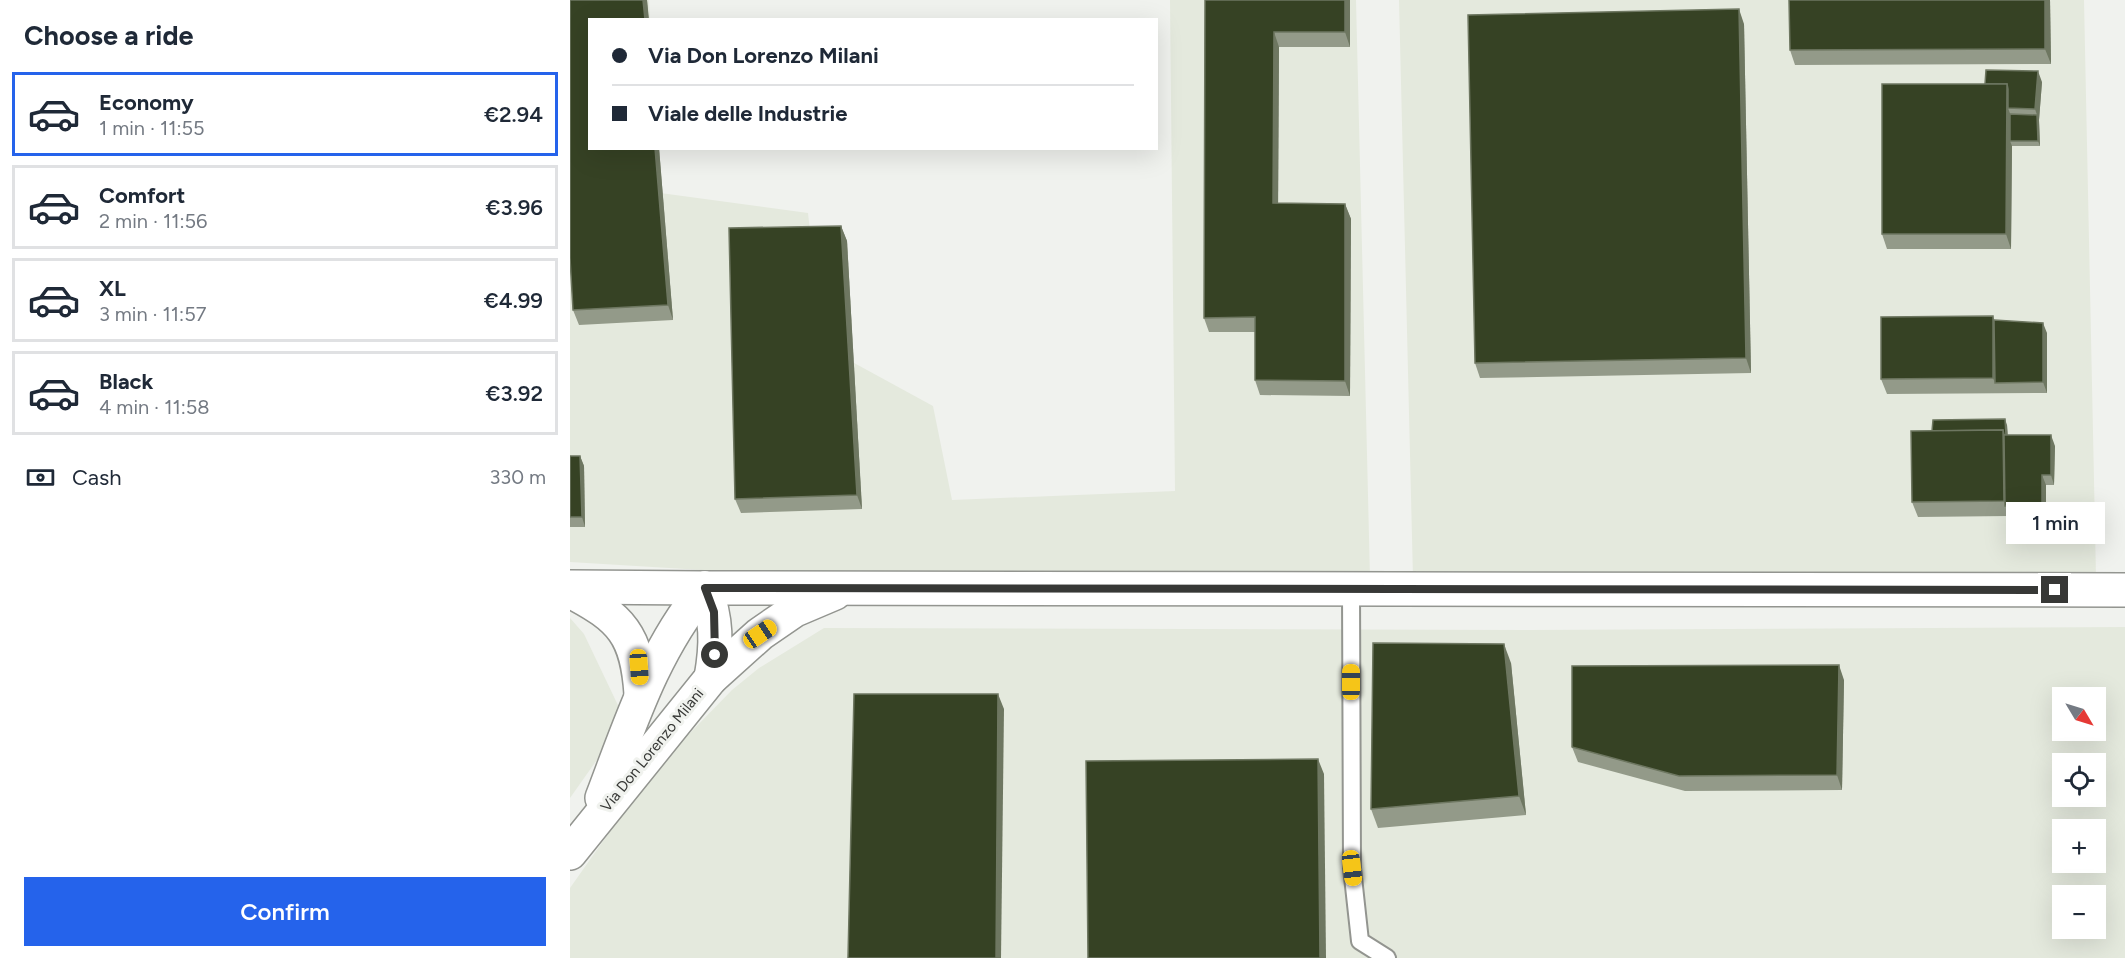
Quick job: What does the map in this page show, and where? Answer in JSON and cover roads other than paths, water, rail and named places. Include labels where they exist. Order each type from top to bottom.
[{"type":"main road","points":[[570,586],[845,589],[2125,590]]},
{"type":"main road","name":"Via Don Lorenzo Milani","points":[[705,588],[714,612],[716,632],[711,678]]},
{"type":"main road","name":"Via Don Lorenzo Milani","points":[[593,823],[641,694],[671,634],[705,588]]},
{"type":"main road","name":"Via Don Lorenzo Milani","points":[[570,853],[711,678],[760,634],[795,610],[845,589]]},
{"type":"main road","name":"Via Don Lorenzo Milani","points":[[570,591],[600,606],[621,626],[635,649],[641,694]]},
{"type":"lane","points":[[1350,590],[1352,868],[1360,941],[1387,958]]}]
